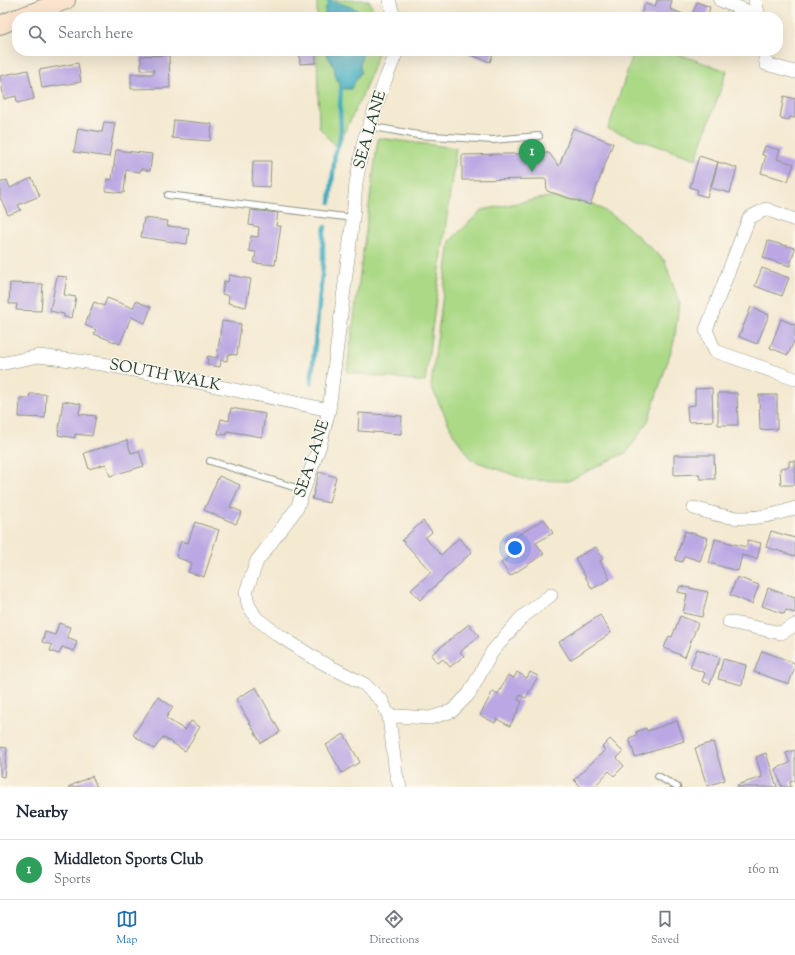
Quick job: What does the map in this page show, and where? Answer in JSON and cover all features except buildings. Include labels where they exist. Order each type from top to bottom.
[{"type":"main road","points":[[34,12],[66,0]]},
{"type":"main road","points":[[0,25],[12,20]]},
{"type":"street","points":[[389,0],[393,12]]},
{"type":"street","points":[[720,0],[748,12]]},
{"type":"street","points":[[755,0],[758,12]]},
{"type":"street","name":"SEA LANE","points":[[396,56],[386,78],[364,140],[356,183],[329,410],[320,446],[297,508],[256,561],[246,592],[248,604],[256,618],[277,634],[319,661],[364,684],[382,701],[389,717],[396,774],[400,787]]},
{"type":"street","points":[[765,56],[766,64],[795,72]]},
{"type":"street","points":[[795,220],[766,209],[749,218],[706,330],[715,351],[795,379]]},
{"type":"street","name":"SOUTH WALK","points":[[0,364],[39,356],[102,364],[188,380],[329,410]]},
{"type":"street","points":[[694,508],[724,516],[746,518],[767,516],[795,508]]},
{"type":"street","points":[[389,717],[430,718],[452,711],[469,694],[492,652],[522,618],[551,595]]},
{"type":"street","points":[[729,622],[781,633],[795,625]]},
{"type":"lane","points":[[369,126],[418,135],[492,140],[539,136]]},
{"type":"lane","points":[[168,195],[353,218]]},
{"type":"lane","points":[[210,461],[303,490]]},
{"type":"lane","points":[[658,776],[677,787]]},
{"type":"green space","points":[[317,0],[369,0],[374,12],[317,12]]},
{"type":"green space","points":[[317,56],[377,56],[363,94],[337,148],[319,127]]},
{"type":"green space","points":[[632,56],[684,56],[727,71],[696,159],[608,129]]},
{"type":"green space","points":[[378,138],[456,148],[425,382],[347,372]]},
{"type":"green space","points":[[548,197],[594,204],[622,222],[665,261],[679,303],[674,342],[648,421],[627,452],[568,481],[527,480],[472,460],[454,435],[431,386],[450,241],[482,210]]},
{"type":"water","points":[[337,2],[356,9],[359,12],[325,12],[325,9],[329,3]]},
{"type":"water","points":[[328,56],[362,56],[360,64],[361,72],[351,89],[341,89],[335,75],[334,67]]},
{"type":"waterway","points":[[330,202],[335,153],[339,143],[341,130],[341,89]]},
{"type":"waterway","points":[[311,383],[323,265],[323,237],[325,227]]},
{"type":"place","name":"Middleton Sports Club","points":[[532,172]]}]
